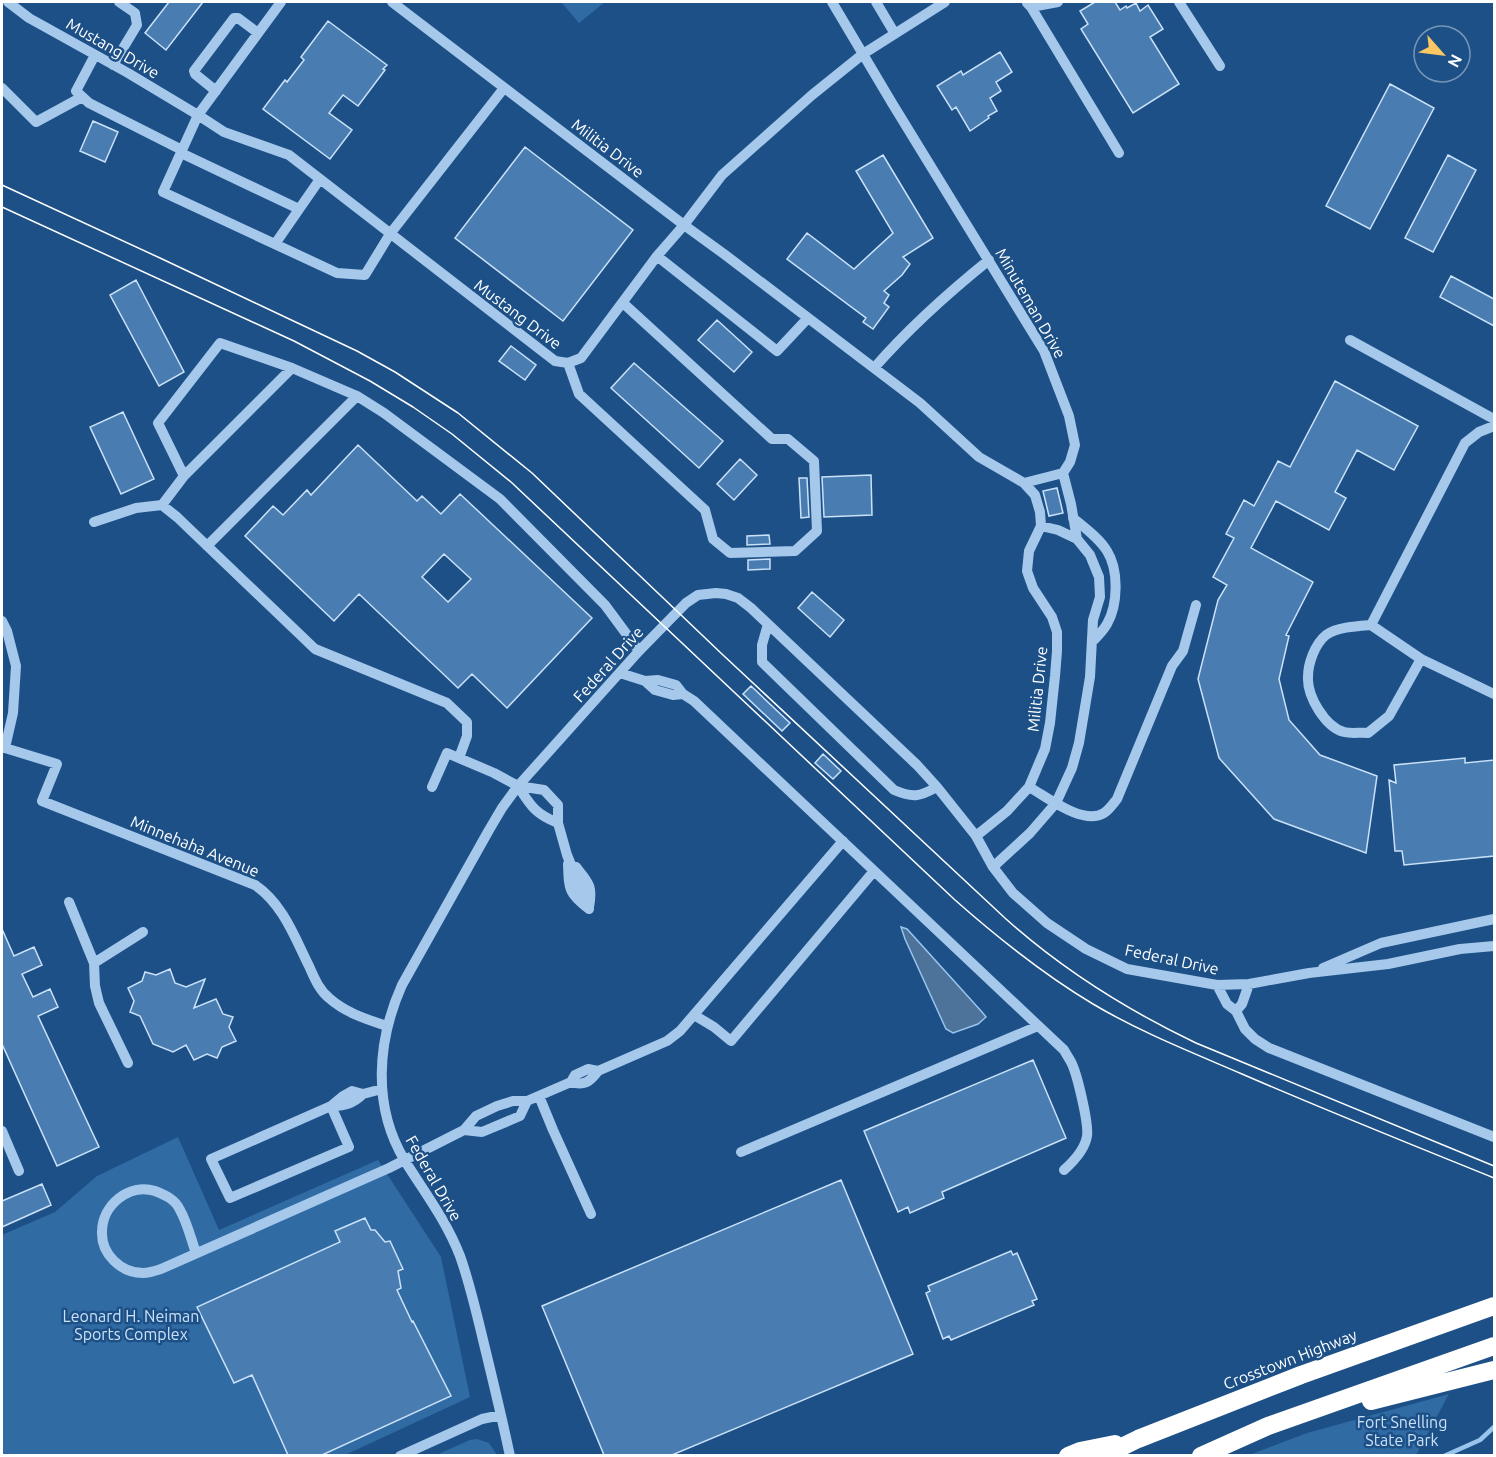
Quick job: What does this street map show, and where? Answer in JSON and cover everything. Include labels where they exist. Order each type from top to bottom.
[{"type":"highway","name":"Crosstown Highway","points":[[1102,1455],[1301,1375],[1494,1306]]},
{"type":"highway","points":[[1201,1455],[1268,1426],[1494,1346]]},
{"type":"highway","points":[[1268,1426],[1494,1370]]},
{"type":"highway","points":[[1068,1455],[1138,1439]]},
{"type":"street","name":"Mustang Drive","points":[[8,2],[29,18],[113,65],[224,132],[289,155],[555,361],[568,363],[582,358],[657,256],[722,175],[812,95],[863,54],[945,2]]},
{"type":"street","points":[[113,65],[137,25],[135,13],[119,2]]},
{"type":"street","points":[[280,2],[198,115],[163,192],[337,273],[365,275],[390,234],[504,88]]},
{"type":"street","name":"Militia Drive","points":[[392,2],[920,403],[979,457],[1024,483],[1035,495],[1041,526],[1029,551],[1027,571],[1033,588],[1052,617],[1057,632],[1058,651],[1050,723],[1045,748],[1029,787],[1007,812],[976,836]]},
{"type":"street","name":"Minuteman Drive","points":[[832,2],[1044,351],[1069,416],[1075,446],[1064,473]]},
{"type":"street","points":[[876,2],[895,34]]},
{"type":"street","points":[[1058,2],[1028,4],[1119,153]]},
{"type":"street","points":[[1179,2],[1220,66]]},
{"type":"street","points":[[216,91],[194,71],[234,18],[238,18],[258,33]]},
{"type":"street","points":[[95,55],[76,91],[89,104],[181,152],[299,208]]},
{"type":"street","points":[[2,88],[36,122],[82,97]]},
{"type":"street","points":[[275,244],[320,179]]},
{"type":"street","points":[[657,256],[777,351],[808,318]]},
{"type":"street","points":[[874,368],[896,342],[930,310],[989,260]]},
{"type":"street","points":[[568,363],[579,394],[705,510],[713,539],[730,553],[795,551],[817,531],[814,461],[788,439],[772,439],[623,303]]},
{"type":"street","points":[[1350,340],[1494,419]]},
{"type":"street","points":[[183,476],[158,423],[220,343],[292,368],[357,396],[384,413],[500,499],[605,605],[639,651]]},
{"type":"street","points":[[162,505],[183,476],[292,368]]},
{"type":"street","points":[[207,546],[357,396]]},
{"type":"street","points":[[1371,625],[1465,443],[1479,432],[1494,426]]},
{"type":"street","points":[[1024,483],[1064,473],[1077,539]]},
{"type":"street","points":[[94,522],[136,508],[162,505],[315,649],[447,704],[467,723],[467,736],[459,758]]},
{"type":"street","points":[[1073,518],[1108,552],[1114,572],[1116,596],[1108,623],[1092,643]]},
{"type":"street","points":[[993,867],[1030,833],[1056,803],[1072,768],[1079,743],[1090,677],[1093,620],[1100,597],[1099,577],[1090,555],[1077,539],[1058,530],[1041,526]]},
{"type":"street","name":"Federal Drive","points":[[510,1455],[476,1310],[459,1255],[440,1212],[405,1160],[388,1124],[382,1089],[383,1049],[387,1026],[402,985],[502,808],[518,786],[639,651],[686,603],[698,595],[726,594],[738,598],[751,608],[917,765],[976,836],[993,867],[1013,893],[1047,923],[1086,949],[1127,969],[1217,985],[1249,984],[1309,973],[1388,964],[1460,949],[1494,946]]},
{"type":"street","points":[[1029,787],[1074,813],[1086,817],[1097,817],[1106,813],[1117,799],[1172,666],[1183,651],[1196,605]]},
{"type":"street","points":[[2,621],[5,640],[16,666],[13,713],[3,748]]},
{"type":"street","points":[[768,624],[762,645],[762,662],[894,790],[907,795],[921,796],[937,787]]},
{"type":"street","points":[[1422,659],[1389,716],[1368,733],[1344,732],[1327,722],[1314,702],[1307,678],[1312,654],[1326,635],[1347,627],[1371,625],[1422,659],[1494,694]]},
{"type":"street","points":[[620,673],[645,681],[658,680],[676,686],[682,694],[694,701],[1064,1050],[1072,1063],[1088,1123],[1088,1134],[1082,1149],[1072,1164],[1064,1170]]},
{"type":"street","name":"Minnehaha Avenue","points":[[3,748],[57,764],[42,801],[255,885],[270,897],[283,915],[318,985],[327,997],[347,1012],[387,1026]]},
{"type":"street","points":[[432,787],[447,753],[518,786],[544,790],[558,805],[558,823],[567,855],[569,887],[574,898],[589,909],[592,892],[587,881],[567,855]]},
{"type":"street","points":[[518,786],[532,808],[544,818],[558,823]]},
{"type":"street","points":[[196,1253],[180,1209],[168,1196],[148,1189],[133,1190],[116,1199],[106,1215],[101,1232],[104,1248],[113,1260],[126,1269],[141,1273],[161,1269],[389,1168],[464,1130],[476,1116],[513,1101],[528,1101],[571,1082],[580,1085],[592,1079],[598,1071],[667,1041],[680,1031],[843,841]]},
{"type":"street","points":[[694,1015],[731,1041],[874,871]]},
{"type":"street","points":[[69,902],[94,963],[95,986],[99,1003],[128,1064]]},
{"type":"street","name":"Federal Drive","points":[[1309,973],[1381,944],[1494,919]]},
{"type":"street","points":[[94,963],[143,932]]},
{"type":"street","points":[[1236,1011],[1242,1004],[1249,984]]},
{"type":"street","points":[[1217,985],[1227,1004],[1236,1011],[1245,1029],[1255,1039],[1269,1047],[1494,1137]]},
{"type":"street","points":[[741,1152],[1038,1026]]},
{"type":"street","points":[[330,1106],[349,1147],[230,1198],[211,1159],[330,1106],[352,1091],[363,1094],[382,1089]]},
{"type":"street","points":[[539,1096],[591,1214]]},
{"type":"street","points":[[464,1130],[483,1132],[520,1116],[528,1101]]},
{"type":"street","points":[[2,1131],[19,1171]]},
{"type":"street","points":[[400,1455],[483,1419],[501,1415]]},
{"type":"green space","points":[[561,2],[605,2],[579,23]]},
{"type":"green space","name":"Leonard H. Neiman Sports Complex","points":[[178,1137],[219,1230],[378,1160],[441,1257],[470,1397],[345,1455],[2,1455],[2,1235],[55,1212],[97,1176]]},
{"type":"green space","name":"Fort Snelling State Park","points":[[1449,1394],[1416,1455],[1249,1455],[1307,1433]]},
{"type":"green space","points":[[477,1439],[489,1443],[497,1455],[436,1455],[470,1440]]},
{"type":"shaded area","points":[[901,927],[907,929],[986,1017],[978,1024],[953,1033],[946,1029]]},
{"type":"building","points":[[169,2],[203,2],[166,50],[145,33]]},
{"type":"building","points":[[1095,2],[1115,2],[1120,10],[1136,3],[1140,11],[1148,5],[1163,29],[1150,37],[1179,84],[1133,113],[1081,29],[1088,24],[1080,11]]},
{"type":"building","points":[[328,21],[387,65],[358,106],[343,95],[329,113],[352,130],[330,159],[263,109],[304,60],[301,57]]},
{"type":"building","points":[[1000,52],[1012,72],[996,82],[1001,91],[990,98],[997,111],[970,131],[956,107],[952,110],[937,86],[961,71],[963,75]]},
{"type":"building","points":[[1390,84],[1434,108],[1370,229],[1326,206]]},
{"type":"building","points":[[93,121],[118,132],[105,162],[80,151]]},
{"type":"building","points":[[525,147],[633,230],[563,321],[455,238]]},
{"type":"building","points":[[883,155],[933,238],[903,257],[910,264],[902,275],[884,291],[889,295],[884,303],[889,307],[873,329],[863,322],[866,318],[787,259],[807,233],[854,269],[893,233],[856,171]]},
{"type":"building","points":[[1448,155],[1476,170],[1433,252],[1405,238]]},
{"type":"building","points":[[1451,276],[1494,299],[1494,326],[1440,297]]},
{"type":"building","points":[[136,280],[184,372],[159,386],[110,295]]},
{"type":"building","points":[[717,320],[752,352],[734,372],[698,340]]},
{"type":"building","points":[[511,346],[536,365],[525,380],[499,361]]},
{"type":"building","points":[[634,363],[723,441],[699,468],[611,388]]},
{"type":"building","points":[[1335,381],[1418,426],[1394,470],[1357,450],[1335,492],[1346,498],[1329,530],[1276,501],[1251,548],[1313,582],[1286,635],[1289,636],[1279,679],[1289,720],[1320,755],[1377,776],[1366,853],[1274,819],[1219,758],[1198,679],[1218,600],[1227,585],[1213,577],[1234,538],[1226,534],[1244,500],[1254,506],[1278,461],[1290,467]]},
{"type":"building","points":[[123,412],[154,479],[121,494],[90,427]]},
{"type":"building","points":[[358,445],[417,501],[422,496],[441,514],[460,494],[592,618],[507,708],[472,674],[458,688],[359,594],[334,621],[245,536],[273,506],[283,515],[307,490],[311,495]],"holes":[[[444,554],[471,579],[448,602],[422,577]]]},
{"type":"building","points":[[740,459],[757,475],[734,500],[717,484]]},
{"type":"building","points":[[871,475],[872,515],[824,517],[822,477]]},
{"type":"building","points":[[799,478],[807,478],[809,517],[801,518]]},
{"type":"building","points":[[1057,488],[1063,513],[1049,516],[1043,491]]},
{"type":"building","points":[[769,535],[770,544],[747,545],[747,536]]},
{"type":"building","points":[[770,559],[770,569],[748,570],[748,560]]},
{"type":"building","points":[[812,592],[844,620],[830,637],[798,608]]},
{"type":"building","points":[[751,686],[790,723],[782,731],[743,694]]},
{"type":"building","points":[[823,754],[841,771],[833,779],[815,763]]},
{"type":"building","points":[[1465,758],[1465,763],[1494,760],[1494,856],[1404,865],[1402,851],[1395,851],[1389,780],[1396,783],[1394,765]]},
{"type":"building","points":[[2,929],[14,956],[34,947],[42,965],[22,974],[33,997],[50,989],[58,1007],[38,1016],[99,1147],[57,1166],[2,1044]]},
{"type":"building","points":[[170,969],[175,983],[186,987],[205,979],[194,1008],[216,999],[223,1014],[233,1017],[229,1027],[236,1041],[222,1047],[217,1058],[207,1054],[194,1060],[186,1045],[173,1052],[153,1044],[140,1016],[130,1012],[134,1001],[128,988],[142,981],[145,972],[156,975]]},
{"type":"building","points":[[1033,1060],[1066,1138],[942,1192],[944,1198],[910,1213],[908,1207],[898,1212],[864,1131]]},
{"type":"building","points":[[841,1180],[913,1354],[672,1455],[604,1455],[542,1306]]},
{"type":"building","points":[[42,1184],[51,1205],[2,1227],[2,1201]]},
{"type":"building","points":[[365,1218],[371,1230],[375,1230],[385,1242],[390,1241],[403,1269],[398,1271],[401,1288],[397,1290],[451,1396],[322,1455],[288,1455],[252,1375],[234,1383],[197,1307],[340,1242],[335,1231]]},
{"type":"building","points":[[1011,1251],[1013,1255],[1017,1253],[1037,1299],[1032,1301],[1034,1305],[951,1340],[949,1336],[943,1339],[926,1293],[930,1291],[928,1286]]},
{"type":"waterway","points":[[1444,1456],[1480,1440],[1494,1427]]},
{"type":"tram line","points":[[2,185],[357,351],[395,372],[458,413],[532,473],[1006,919],[1096,988],[1196,1043],[1494,1166]]},
{"type":"tram line","points":[[2,207],[294,341],[370,381],[452,434],[511,482],[955,900],[1021,955],[1074,992],[1129,1024],[1166,1041],[1494,1178]]}]
